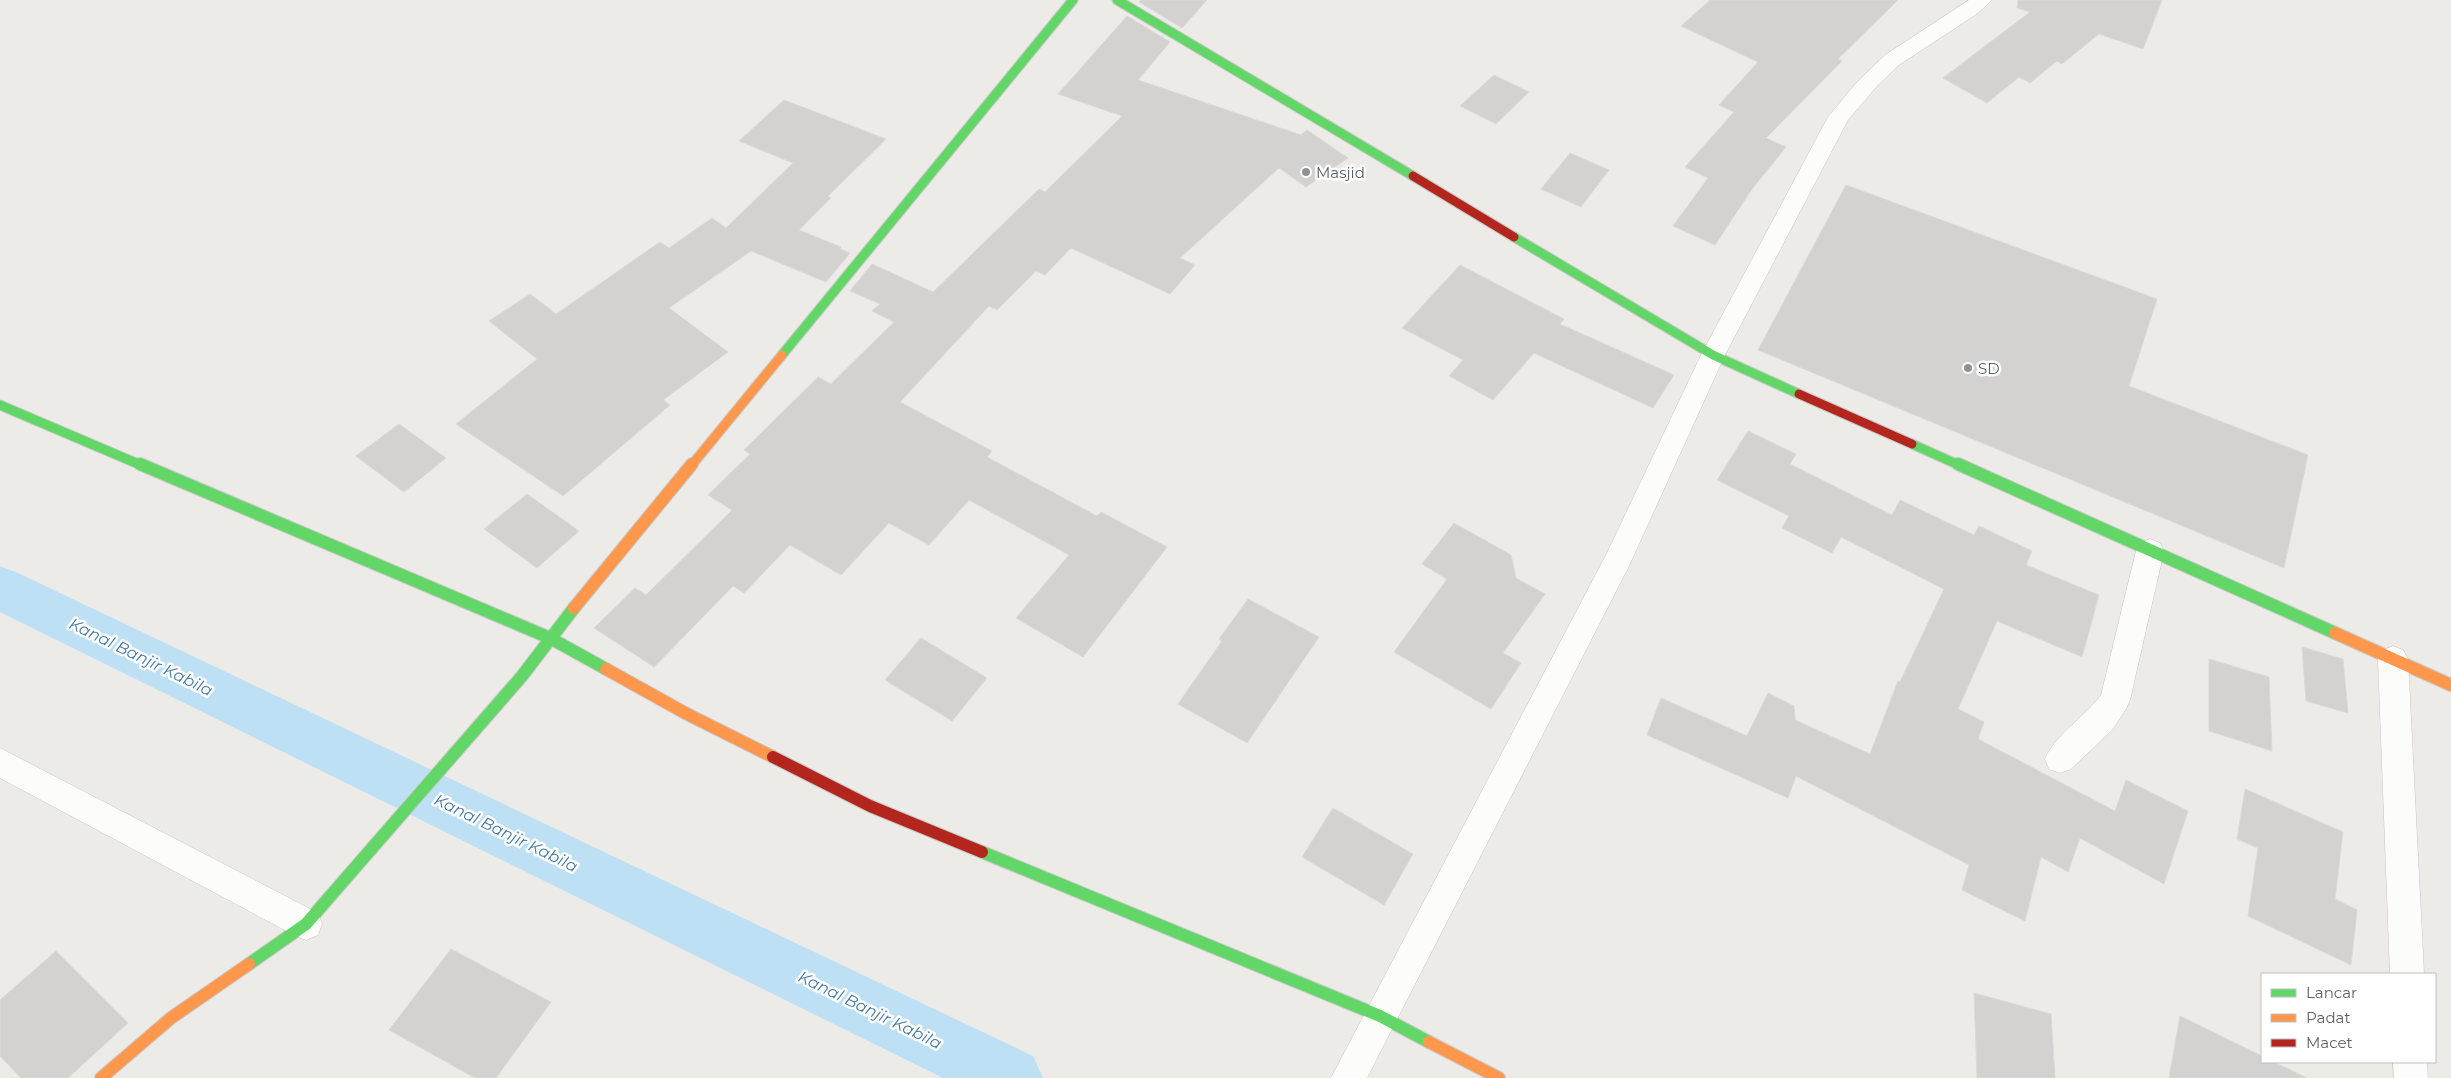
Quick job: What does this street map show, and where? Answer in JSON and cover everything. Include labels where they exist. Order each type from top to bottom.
[{"type":"street","points":[[101,1078],[171,1018],[306,924],[522,676],[550,638],[1073,0]]},
{"type":"street","points":[[1117,0],[1713,355],[2451,685]]},
{"type":"street","points":[[1348,1078],[1619,558],[1713,355],[1839,116],[1892,59],[1962,16],[1982,0]]},
{"type":"street","points":[[0,405],[550,638],[687,714],[870,806],[1373,1030],[1499,1078]]},
{"type":"street","points":[[2060,759],[2101,720],[2115,700],[2150,551]]},
{"type":"street","points":[[2393,659],[2407,973]]},
{"type":"street","points":[[0,762],[306,924]]},
{"type":"building","points":[[1141,0],[1207,0],[1182,28],[1139,2]]},
{"type":"building","points":[[1710,0],[1898,0],[1838,59],[1842,61],[1766,138],[1786,147],[1752,189],[1715,245],[1673,226],[1708,178],[1685,167],[1734,112],[1719,105],[1758,62],[1681,26]]},
{"type":"building","points":[[2018,0],[2162,0],[2143,49],[2099,34],[2062,64],[2057,61],[2030,83],[2019,77],[1987,103],[1943,78],[2030,12],[2017,8]]},
{"type":"building","points":[[1127,16],[1170,42],[1138,80],[1301,135],[1307,130],[1348,158],[1306,187],[1279,168],[1180,258],[1195,265],[1170,294],[1071,248],[1045,275],[1036,271],[997,310],[989,306],[900,402],[992,451],[987,457],[1097,516],[1101,512],[1167,547],[1083,657],[1016,618],[1069,555],[969,500],[929,545],[889,523],[841,575],[790,545],[744,593],[733,586],[654,667],[594,628],[635,588],[646,595],[732,510],[708,495],[750,454],[744,450],[818,377],[831,384],[894,322],[872,311],[880,304],[850,291],[872,264],[933,292],[1039,189],[1045,192],[1122,116],[1058,94]]},
{"type":"building","points":[[1494,75],[1529,92],[1496,124],[1460,106]]},
{"type":"building","points":[[784,100],[886,139],[828,196],[831,198],[799,230],[841,247],[840,249],[850,253],[826,282],[751,251],[669,308],[728,352],[663,400],[670,405],[563,496],[456,424],[537,359],[489,321],[530,294],[556,314],[660,242],[669,248],[712,218],[726,228],[793,163],[739,141]]},
{"type":"building","points":[[1570,153],[1609,170],[1581,207],[1541,189]]},
{"type":"building","name":"SD","points":[[1846,185],[2157,299],[2129,386],[2308,455],[2284,568],[1758,350]]},
{"type":"building","points":[[1460,265],[1564,319],[1560,324],[1674,375],[1653,408],[1534,353],[1493,400],[1449,376],[1463,360],[1402,328]]},
{"type":"building","points":[[399,424],[446,458],[404,492],[356,456]]},
{"type":"building","points":[[1748,431],[1796,454],[1790,464],[1892,515],[1900,500],[1974,535],[1979,526],[2032,551],[2026,565],[2099,595],[2082,657],[1997,621],[1958,709],[1984,722],[1978,739],[2115,811],[2126,780],[2188,811],[2164,884],[2080,838],[2068,872],[2041,857],[2025,921],[1962,890],[1969,865],[1796,776],[1788,798],[1647,735],[1661,698],[1747,736],[1768,693],[1794,706],[1795,720],[1870,754],[1898,681],[1900,682],[1944,589],[1841,537],[1832,553],[1782,528],[1789,516],[1717,480]]},
{"type":"building","points":[[527,494],[579,531],[537,568],[484,529]]},
{"type":"building","points":[[1454,523],[1511,555],[1516,578],[1545,594],[1503,653],[1521,663],[1491,709],[1394,652],[1447,579],[1422,564]]},
{"type":"building","points":[[1248,599],[1319,637],[1247,743],[1178,704],[1222,641],[1219,639]]},
{"type":"building","points":[[921,638],[987,678],[952,721],[885,680]]},
{"type":"building","points":[[2302,647],[2343,659],[2348,713],[2306,701]]},
{"type":"building","points":[[2209,659],[2269,677],[2272,751],[2209,731]]},
{"type":"building","points":[[2245,789],[2343,832],[2335,899],[2357,910],[2351,965],[2248,916],[2258,848],[2237,839]]},
{"type":"building","points":[[1333,808],[1413,854],[1384,905],[1302,857]]},
{"type":"building","points":[[451,949],[551,1002],[496,1078],[475,1078],[389,1030]]},
{"type":"building","points":[[56,951],[128,1023],[68,1078],[21,1078],[0,1056],[0,1000]]},
{"type":"building","points":[[1974,993],[2051,1014],[2055,1078],[1977,1078]]},
{"type":"building","points":[[2180,1016],[2261,1056],[2261,1063],[2276,1063],[2307,1078],[2169,1078]]},
{"type":"waterway","name":"Kanal Banjir Kabila","points":[[0,588],[1011,1078]]},
{"type":"traffic: fast","points":[[782,355],[1073,0]]},
{"type":"traffic: fast","points":[[1117,0],[1413,176]]},
{"type":"traffic: fast","points":[[1514,237],[1713,355],[1799,394]]},
{"type":"traffic: fast","points":[[0,405],[550,638],[606,669]]},
{"type":"traffic: fast","points":[[1912,444],[2335,633]]},
{"type":"traffic: fast","points":[[249,964],[306,924],[522,676],[574,608]]},
{"type":"traffic: fast","points":[[982,852],[1380,1016],[1429,1042]]},
{"type":"traffic: slow","points":[[574,608],[782,355]]},
{"type":"traffic: slow","points":[[2335,633],[2451,685]]},
{"type":"traffic: slow","points":[[606,669],[687,714],[773,757]]},
{"type":"traffic: slow","points":[[101,1078],[171,1018],[249,964]]},
{"type":"traffic: slow","points":[[1429,1042],[1499,1078]]},
{"type":"traffic: jam","points":[[1413,176],[1514,237]]},
{"type":"traffic: jam","points":[[1799,394],[1912,444]]},
{"type":"traffic: jam","points":[[773,757],[870,806],[982,852]]},
{"type":"place","name":"Masjid","points":[[1306,172]]},
{"type":"place","name":"SD","points":[[1968,368]]}]
